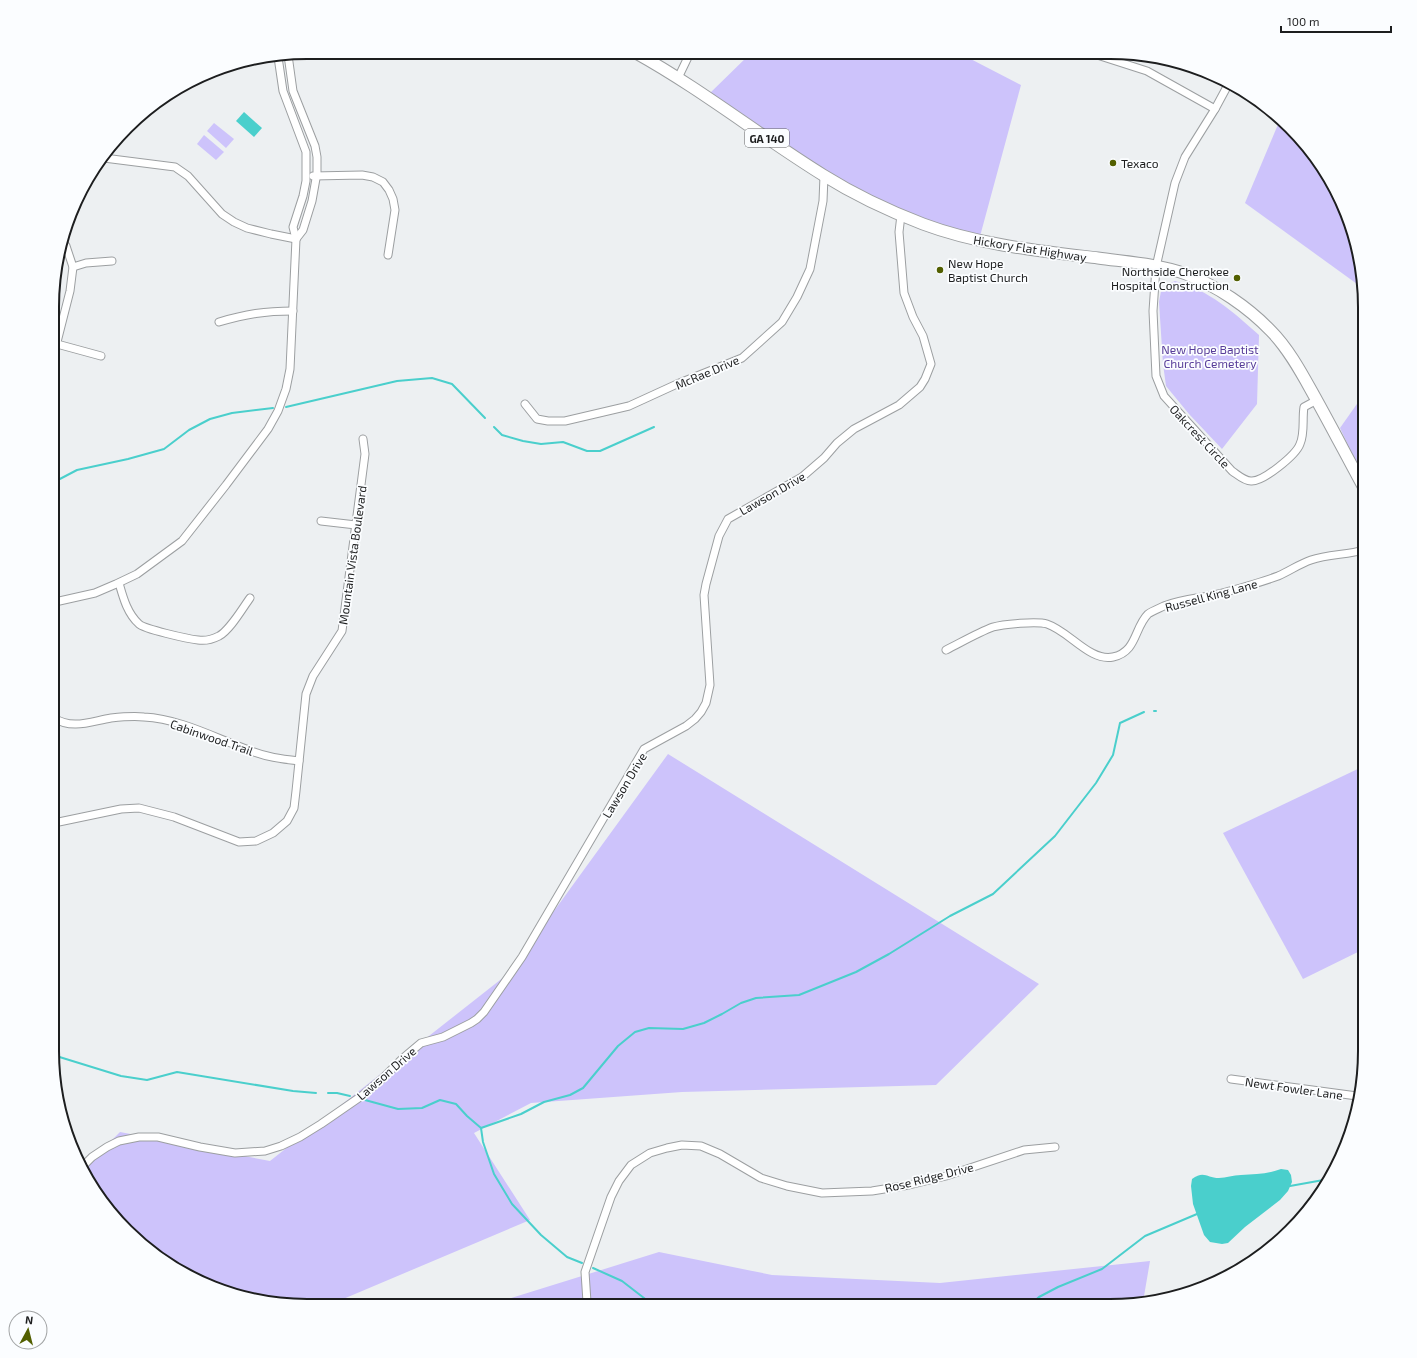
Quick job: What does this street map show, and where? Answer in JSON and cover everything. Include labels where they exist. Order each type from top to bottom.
[{"type":"main road","name":"Hickory Flat Highway","points":[[646,59],[678,78],[824,176],[852,192],[925,225],[976,240],[1156,267],[1186,274],[1213,287],[1246,308],[1280,341],[1302,373],[1358,477]]},
{"type":"street","points":[[678,78],[687,59]]},
{"type":"street","points":[[1109,59],[1147,72],[1215,109]]},
{"type":"street","points":[[289,60],[293,91],[315,146],[317,157],[312,201],[303,230],[296,239]]},
{"type":"street","points":[[59,601],[95,593],[119,583],[137,574],[182,541],[268,429],[278,411],[286,388],[290,369],[296,239],[293,227],[303,196],[306,175],[306,152],[288,108],[283,91],[279,61]]},
{"type":"street","points":[[1156,267],[1175,183],[1185,157],[1226,88]]},
{"type":"street","points":[[108,159],[175,167],[188,176],[222,214],[234,222],[247,228],[296,239]]},
{"type":"street","points":[[306,175],[362,175],[373,177],[383,182],[393,199],[395,210],[388,255]]},
{"type":"street","name":"McRae Drive","points":[[525,404],[537,419],[548,421],[565,421],[629,406],[677,384],[742,358],[782,322],[797,297],[810,270],[823,201],[824,176]]},
{"type":"street","name":"Lawson Drive","points":[[86,1163],[107,1146],[120,1140],[139,1137],[158,1137],[200,1147],[235,1153],[265,1150],[281,1146],[300,1137],[321,1124],[363,1095],[421,1043],[443,1037],[471,1023],[484,1012],[522,957],[644,749],[695,719],[706,703],[710,685],[710,670],[704,595],[720,536],[728,519],[802,477],[824,458],[837,443],[854,430],[899,405],[925,380],[931,364],[923,336],[913,317],[904,293],[899,232],[901,215]]},
{"type":"street","points":[[59,337],[70,291],[73,267],[66,247]]},
{"type":"street","points":[[73,267],[86,263],[112,261]]},
{"type":"street","name":"Oakcrest Circle","points":[[1156,267],[1153,311],[1156,370],[1159,386],[1164,396],[1240,478],[1251,481],[1259,480],[1284,463],[1295,453],[1302,437],[1304,407],[1317,400]]},
{"type":"street","points":[[219,322],[242,315],[293,310]]},
{"type":"street","points":[[59,346],[101,356]]},
{"type":"street","name":"Mountain Vista Boulevard","points":[[59,822],[121,809],[139,808],[174,817],[239,842],[256,841],[273,833],[287,821],[294,808],[306,694],[313,676],[342,631],[365,454],[363,439]]},
{"type":"street","points":[[321,521],[356,525]]},
{"type":"street","name":"Russell King Lane","points":[[946,650],[993,627],[1046,624],[1066,634],[1093,654],[1101,657],[1111,657],[1124,652],[1131,645],[1148,614],[1164,606],[1184,600],[1225,593],[1279,576],[1317,558],[1358,552]]},
{"type":"street","points":[[119,583],[124,601],[132,616],[140,625],[153,630],[198,640],[210,639],[220,635],[250,598]]},
{"type":"street","name":"Cabinwood Trail","points":[[59,720],[68,724],[81,724],[110,718],[144,717],[175,722],[250,751],[273,758],[299,761]]},
{"type":"street","name":"Newt Fowler Lane","points":[[1231,1079],[1354,1096]]},
{"type":"street","name":"Rose Ridge Drive","points":[[587,1299],[585,1272],[611,1197],[619,1181],[631,1165],[650,1153],[682,1145],[701,1146],[720,1154],[761,1178],[787,1186],[822,1193],[872,1191],[909,1185],[946,1176],[1024,1150],[1055,1147]]},
{"type":"green space","points":[[745,59],[971,59],[1021,85],[979,240],[930,233],[892,216],[824,176],[809,159],[709,94]]},
{"type":"green space","points":[[214,123],[234,139],[226,148],[207,131]]},
{"type":"green space","points":[[1278,125],[1307,156],[1325,183],[1332,197],[1350,243],[1357,284],[1245,203]]},
{"type":"green space","points":[[204,135],[224,152],[216,160],[197,144]]},
{"type":"green space","name":"New Hope Baptist Church Cemetery","points":[[1175,281],[1188,285],[1210,296],[1230,310],[1259,335],[1257,404],[1222,449],[1189,414],[1166,386],[1159,302],[1161,291],[1167,285]]},
{"type":"green space","points":[[1358,402],[1358,466],[1340,428]]},
{"type":"green space","points":[[668,754],[1039,984],[936,1085],[682,1092],[531,1103],[474,1133],[530,1220],[343,1299],[275,1297],[243,1291],[212,1280],[183,1266],[156,1248],[121,1215],[101,1189],[87,1165],[120,1132],[270,1161],[509,973]]},
{"type":"green space","points":[[1358,769],[1358,952],[1303,979],[1223,833]]},
{"type":"green space","points":[[659,1252],[772,1275],[940,1283],[1150,1261],[1144,1297],[1110,1299],[508,1299]]},
{"type":"water","points":[[244,112],[262,128],[254,137],[236,121]]},
{"type":"water","points":[[1281,1169],[1288,1170],[1291,1175],[1292,1182],[1288,1191],[1280,1200],[1245,1227],[1228,1243],[1222,1244],[1210,1242],[1204,1235],[1193,1204],[1191,1186],[1192,1179],[1200,1175],[1222,1178],[1266,1173]]},
{"type":"waterway","points":[[286,407],[397,381],[432,378],[452,384],[485,418]]},
{"type":"waterway","points":[[59,479],[77,470],[128,459],[164,449],[189,430],[210,419],[232,413],[273,408]]},
{"type":"waterway","points":[[494,427],[502,435],[523,441],[541,444],[563,442],[587,451],[600,451],[654,427]]},
{"type":"waterway","points":[[481,1128],[521,1114],[544,1102],[570,1095],[583,1088],[618,1046],[635,1032],[649,1028],[683,1029],[704,1023],[741,1003],[756,998],[799,995],[856,972],[889,954],[950,916],[993,894],[1055,836],[1096,783],[1113,755],[1120,723],[1144,712]]},
{"type":"waterway","points":[[59,1057],[121,1076],[147,1080],[177,1072],[293,1091],[316,1093]]},
{"type":"waterway","points":[[328,1093],[337,1093],[350,1096]]},
{"type":"waterway","points":[[365,1100],[398,1109],[422,1108],[440,1100],[456,1104],[481,1128],[483,1142],[494,1174],[512,1204],[541,1235],[567,1257],[582,1263]]},
{"type":"waterway","points":[[1290,1186],[1322,1180]]},
{"type":"waterway","points":[[1037,1299],[1058,1287],[1102,1269],[1145,1236],[1197,1214]]},
{"type":"waterway","points":[[593,1268],[622,1281],[645,1299]]},
{"type":"place","name":"Texaco","points":[[1113,163]]},
{"type":"place","name":"New Hope Baptist Church","points":[[940,270]]},
{"type":"place","name":"Northside Cherokee Hospital Construction","points":[[1237,278]]}]
